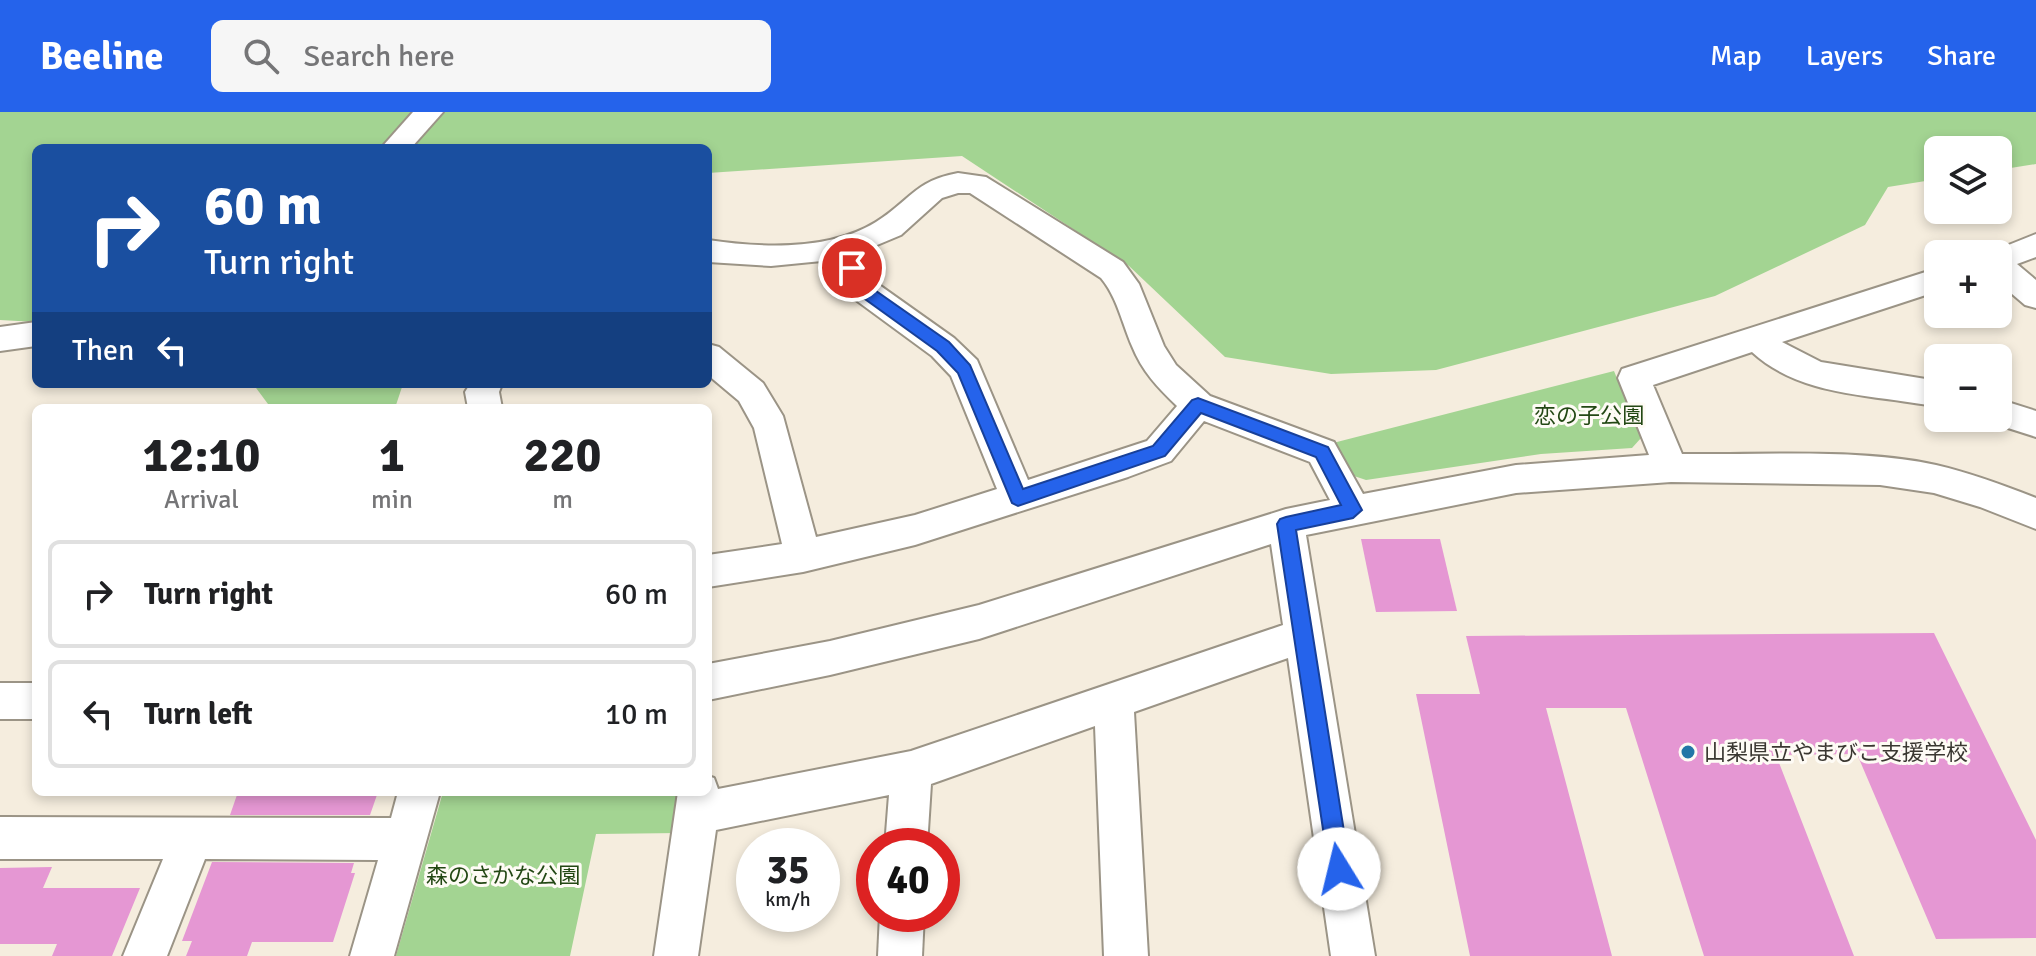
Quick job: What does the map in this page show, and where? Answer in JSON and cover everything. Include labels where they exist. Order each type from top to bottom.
[{"type":"street","points":[[399,144],[429,112]]},
{"type":"street","points":[[712,251],[774,257],[839,246],[874,237],[892,228],[928,192],[963,182],[976,184],[1112,270],[1124,284],[1149,349],[1164,374],[1198,405],[1322,452],[1353,510]]},
{"type":"street","points":[[2012,256],[2036,245]]},
{"type":"street","points":[[839,246],[864,290],[943,347],[965,369],[1018,498]]},
{"type":"street","points":[[2012,275],[2036,297]]},
{"type":"street","points":[[1671,468],[1634,378],[1924,284]]},
{"type":"street","points":[[0,339],[32,335]]},
{"type":"street","points":[[1758,339],[1771,354],[1793,368],[1815,375],[1924,390]]},
{"type":"street","points":[[712,359],[751,392],[771,426],[803,556]]},
{"type":"street","points":[[712,570],[803,556],[915,530],[1159,451],[1198,405]]},
{"type":"street","points":[[2012,416],[2036,424]]},
{"type":"street","points":[[712,681],[830,658],[979,622],[1286,524],[1516,479],[1671,468],[1880,471],[1934,479],[1974,490],[2036,514]]},
{"type":"street","points":[[1286,524],[1353,956]]},
{"type":"street","points":[[676,956],[698,803],[911,771],[1304,635]]},
{"type":"street","points":[[0,701],[32,701]]},
{"type":"street","points":[[1114,703],[1126,956]]},
{"type":"street","points":[[907,828],[911,771]]},
{"type":"street","points":[[372,956],[418,796]]},
{"type":"street","points":[[0,838],[404,839]]},
{"type":"street","points":[[145,956],[192,839]]},
{"type":"street","points":[[900,956],[901,932]]},
{"type":"green space","points":[[0,112],[2036,112],[2036,164],[2012,168],[2012,136],[1924,136],[1924,181],[1888,187],[1865,225],[1715,296],[1436,370],[1331,374],[1225,357],[1129,266],[962,156],[712,173],[712,144],[32,144],[32,322],[0,320]]},
{"type":"green space","name":"恋の子公園","points":[[1614,371],[1641,438],[1632,448],[1541,454],[1366,480],[1351,475],[1333,443]]},
{"type":"green space","points":[[256,388],[402,388],[396,404],[268,404]]},
{"type":"green space","name":"森のさかな公園","points":[[442,796],[677,796],[679,833],[596,834],[570,956],[396,956]]},
{"type":"building","points":[[1361,539],[1440,539],[1457,611],[1376,612]]},
{"type":"building","points":[[1934,633],[2036,840],[2036,938],[1936,939],[1857,754],[1776,755],[1854,956],[1704,956],[1626,708],[1546,708],[1612,956],[1470,956],[1416,694],[1480,694],[1466,636]]},
{"type":"building","points":[[237,796],[377,796],[370,815],[230,815]]},
{"type":"building","points":[[212,862],[354,863],[351,873],[355,873],[333,942],[252,942],[247,956],[186,956],[192,941],[182,941]]},
{"type":"building","points":[[52,867],[43,888],[140,888],[112,956],[52,956],[57,944],[0,944],[0,868]]},
{"type":"place","name":"山梨県立やまびこ支援学校","points":[[1688,752]]},
{"type":"route","points":[[852,268],[864,290],[943,347],[965,369],[1018,498],[1159,451],[1198,405],[1322,452],[1353,510],[1286,524],[1339,869]]}]
